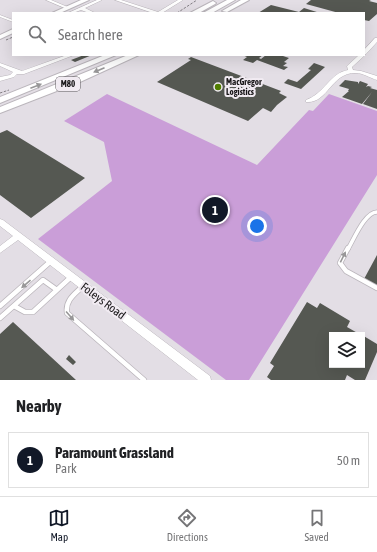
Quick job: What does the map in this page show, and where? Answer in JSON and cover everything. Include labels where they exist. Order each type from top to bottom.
[{"type":"highway","points":[[206,10],[212,0]]},
{"type":"highway","points":[[206,10],[218,0]]},
{"type":"highway","points":[[206,10],[232,0]]},
{"type":"highway","points":[[224,12],[245,1]]},
{"type":"highway","name":"M80","points":[[0,100],[110,56]]},
{"type":"highway","name":"M80","points":[[0,110],[77,80],[133,56]]},
{"type":"street","points":[[48,0],[69,10],[81,8],[100,0]]},
{"type":"street","points":[[69,10],[86,0]]},
{"type":"street","points":[[117,0],[155,12]]},
{"type":"street","points":[[160,12],[180,0]]},
{"type":"street","points":[[81,8],[91,12]]},
{"type":"street","points":[[0,16],[12,21]]},
{"type":"street","points":[[0,37],[12,31]]},
{"type":"street","points":[[365,52],[377,39]]},
{"type":"street","points":[[0,64],[16,72],[22,73],[64,56]]},
{"type":"street","points":[[308,101],[319,97],[337,77],[352,70],[361,56]]},
{"type":"street","points":[[352,70],[377,78]]},
{"type":"street","points":[[0,79],[9,77],[16,72]]},
{"type":"street","name":"Foleys Road","points":[[0,222],[206,380]]},
{"type":"street","points":[[0,250],[18,236]]},
{"type":"lane","points":[[371,45],[377,46]]},
{"type":"lane","points":[[377,212],[373,212],[367,216],[340,263],[346,271],[377,288]]},
{"type":"lane","points":[[0,306],[51,261]]},
{"type":"lane","points":[[14,306],[29,314],[71,277]]},
{"type":"lane","points":[[0,318],[43,280],[57,290]]},
{"type":"lane","points":[[83,286],[66,302],[65,307],[67,313],[144,380]]},
{"type":"path","points":[[179,12],[197,0]]},
{"type":"shaded area","points":[[107,94],[257,165],[309,110],[313,111],[329,94],[377,111],[377,175],[249,380],[226,380],[38,239],[112,181],[104,142],[64,121]]},
{"type":"building","points":[[311,0],[371,0],[369,1],[377,3],[377,14],[369,21],[365,20],[365,12],[335,12],[306,4]]},
{"type":"building","points":[[271,5],[299,12],[260,12]]},
{"type":"building","points":[[304,8],[317,12],[299,12]]},
{"type":"building","points":[[81,56],[90,56],[75,62],[71,60]]},
{"type":"building","points":[[244,56],[262,56],[259,58],[261,59],[265,56],[283,56],[289,58],[284,62],[287,63],[283,66],[288,67],[284,70],[257,60],[253,63],[243,60],[247,57]]},
{"type":"building","name":"MacGregor Logistics","points":[[191,57],[281,91],[279,93],[287,97],[271,112],[263,108],[248,121],[157,82],[191,60],[188,59]]},
{"type":"building","points":[[314,63],[325,67],[301,89],[284,83],[288,79],[297,82],[311,70],[308,69]]},
{"type":"building","points":[[345,80],[358,82],[358,84],[360,81],[368,84],[366,87],[372,87],[370,88],[377,90],[377,109],[363,104],[372,92],[362,104],[342,97],[349,91],[349,89],[339,86]]},
{"type":"building","points":[[7,130],[85,178],[31,218],[0,195],[0,133]]},
{"type":"building","points":[[377,255],[377,286],[364,279]]},
{"type":"building","points":[[307,302],[317,308],[320,303],[350,321],[347,327],[356,332],[329,332],[329,368],[365,368],[365,337],[377,344],[377,352],[365,380],[355,380],[347,375],[345,380],[271,380],[267,377],[274,366],[270,363]]},
{"type":"building","points":[[13,322],[76,380],[0,380],[0,334]]},
{"type":"building","points":[[69,355],[76,362],[73,365],[66,359]]},
{"type":"place","name":"MacGregor Logistics","points":[[218,87]]},
{"type":"place","name":"Paramount Grassland","points":[[215,210]]}]
